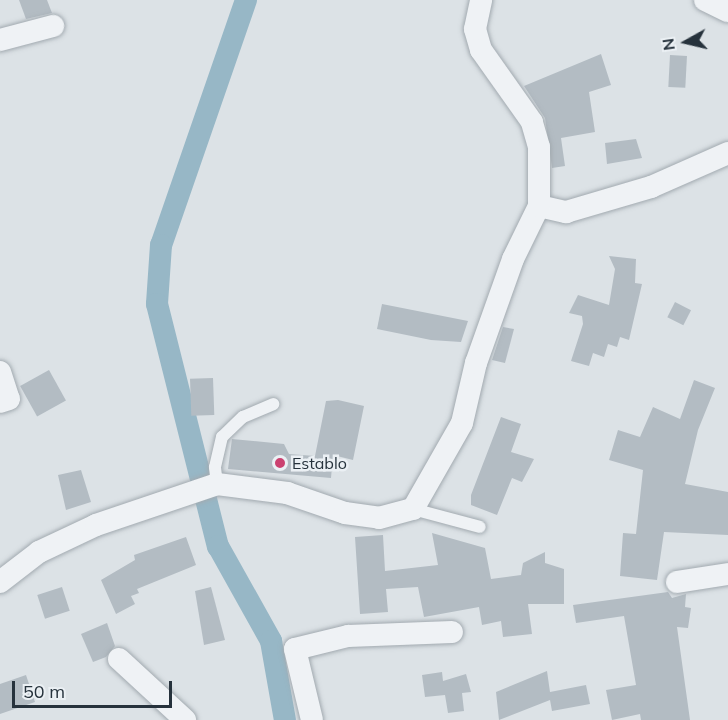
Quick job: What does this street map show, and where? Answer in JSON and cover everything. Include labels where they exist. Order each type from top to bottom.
[{"type":"street","points":[[0,582],[39,552],[96,525],[209,488],[287,493],[368,516],[413,509],[462,423],[476,363],[513,259],[539,206],[539,147],[531,122],[481,50],[475,29],[481,0]]},
{"type":"street","points":[[705,0],[728,11]]},
{"type":"street","points":[[0,40],[53,26]]},
{"type":"street","points":[[539,206],[566,212],[651,187],[728,153]]},
{"type":"street","points":[[0,372],[4,401]]},
{"type":"street","points":[[677,582],[728,574]]},
{"type":"street","points":[[312,720],[295,649],[348,636],[452,632]]},
{"type":"street","points":[[119,659],[185,720]]},
{"type":"lane","points":[[209,488],[222,437],[243,417],[273,404]]},
{"type":"lane","points":[[413,509],[480,527]]},
{"type":"building","points":[[19,0],[47,0],[52,13],[26,19]]},
{"type":"building","points":[[601,54],[611,85],[589,92],[595,132],[561,138],[565,166],[552,168],[545,118],[524,86]]},
{"type":"building","points":[[670,55],[687,56],[685,88],[668,87]]},
{"type":"building","points":[[636,139],[642,158],[607,164],[605,143]]},
{"type":"building","points":[[609,256],[636,259],[635,283],[642,284],[629,340],[620,337],[617,347],[608,344],[604,357],[593,353],[589,366],[571,361],[583,324],[582,316],[569,313],[578,295],[609,305],[615,269]]},
{"type":"building","points":[[675,302],[691,310],[683,325],[667,317]]},
{"type":"building","points":[[382,304],[468,321],[461,342],[431,340],[377,329]]},
{"type":"building","points":[[503,327],[514,329],[505,363],[492,360]]},
{"type":"building","points":[[49,370],[66,401],[37,417],[20,386]]},
{"type":"building","points":[[213,378],[214,415],[191,416],[190,379]]},
{"type":"building","points":[[694,380],[715,388],[698,430],[685,484],[728,492],[728,535],[664,532],[657,580],[620,576],[623,533],[636,534],[643,470],[609,460],[618,430],[640,437],[653,407],[680,419]]},
{"type":"building","points":[[338,400],[364,406],[353,460],[333,455],[331,478],[228,469],[232,439],[284,444],[289,454],[315,456],[326,401]]},
{"type":"building","points":[[501,417],[521,424],[511,452],[534,459],[522,482],[512,478],[497,515],[471,505],[471,495]]},
{"type":"building","points":[[81,470],[91,502],[66,510],[58,475]]},
{"type":"building","points":[[432,533],[485,548],[491,579],[521,575],[523,563],[545,552],[545,563],[564,569],[564,604],[528,604],[532,634],[503,637],[501,621],[482,625],[479,607],[424,617],[418,587],[386,589],[388,612],[360,614],[355,537],[383,535],[385,571],[438,565]]},
{"type":"building","points":[[186,537],[196,565],[137,589],[139,593],[131,596],[135,604],[116,614],[101,580],[135,560],[134,555]]},
{"type":"building","points":[[62,587],[70,611],[45,619],[37,595]]},
{"type":"building","points":[[211,587],[225,640],[204,645],[195,591]]},
{"type":"building","points":[[668,592],[672,598],[686,594],[685,607],[691,608],[688,628],[677,627],[690,720],[641,720],[640,714],[612,720],[606,690],[636,685],[624,616],[576,623],[573,605]]},
{"type":"building","points":[[107,623],[115,646],[106,657],[93,662],[81,634]]},
{"type":"building","points":[[547,671],[550,692],[586,685],[590,704],[552,711],[550,700],[499,720],[496,692]]},
{"type":"building","points":[[442,672],[443,681],[466,674],[471,692],[462,693],[464,711],[448,713],[445,695],[425,697],[422,675]]},
{"type":"building","points":[[26,675],[35,702],[0,714],[0,684]]},
{"type":"waterway","points":[[246,0],[161,245],[157,304],[218,546],[271,641],[285,720]]},
{"type":"place","name":"Establo","points":[[280,463]]}]
